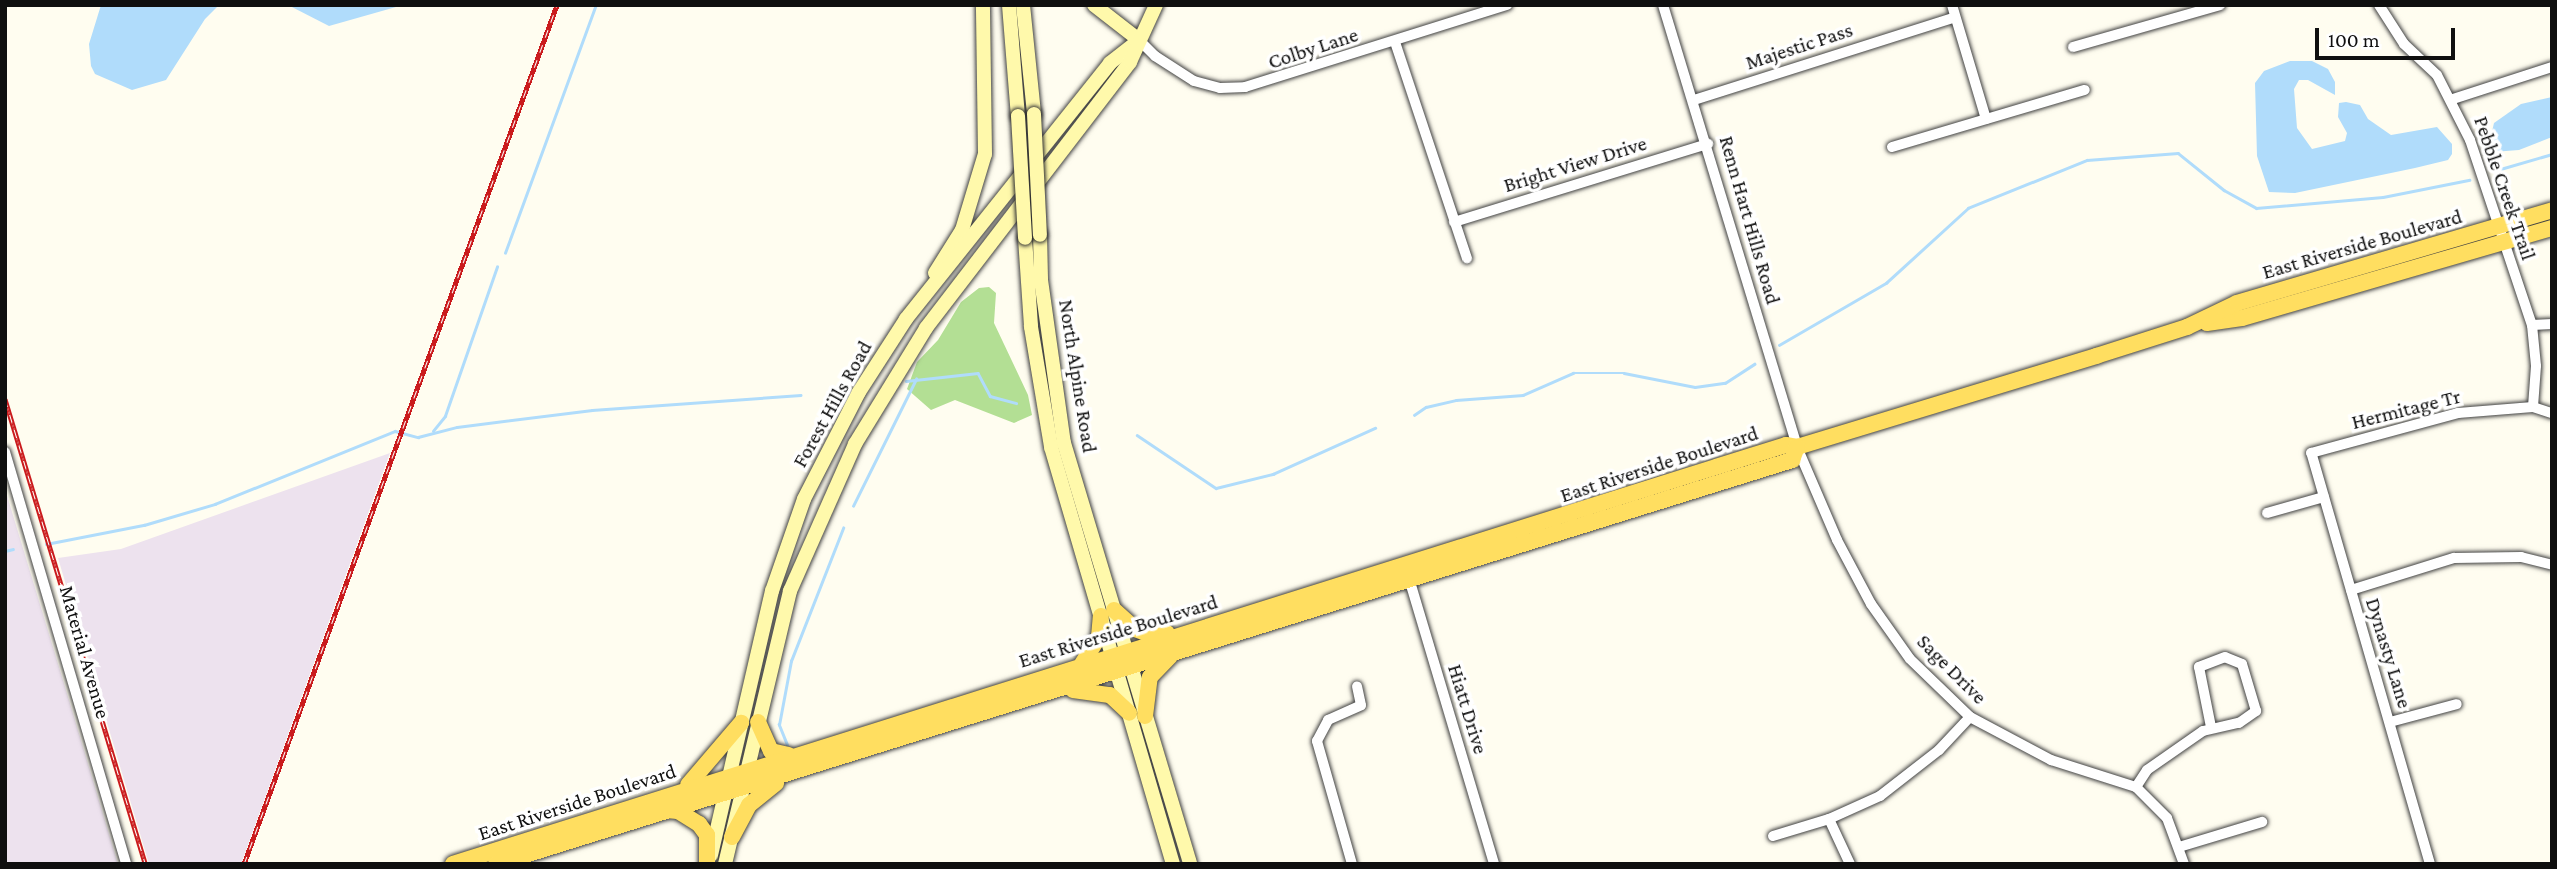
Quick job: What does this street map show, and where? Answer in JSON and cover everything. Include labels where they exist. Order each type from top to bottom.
[{"type":"main road","points":[[906,319],[962,230],[978,185],[985,154],[983,5]]},
{"type":"main road","name":"North Alpine Road","points":[[1009,5],[1031,327],[1051,447],[1124,669],[1145,716],[1164,805],[1173,864]]},
{"type":"main road","name":"North Alpine Road","points":[[1023,5],[1034,114],[1041,280],[1064,443],[1107,613]]},
{"type":"main road","points":[[1094,5],[1139,40]]},
{"type":"main road","name":"Forest Hills Road","points":[[708,864],[733,790],[750,722],[790,590],[855,444],[926,328],[1130,62],[1156,5]]},
{"type":"main road","name":"Forest Hills Road","points":[[750,722],[772,591],[804,499],[859,392],[906,319],[1110,63],[1139,40]]},
{"type":"main road","name":"East Riverside Boulevard","points":[[496,864],[1172,654],[1786,445],[1797,447],[2187,327],[2242,318],[2500,234],[2552,210]]},
{"type":"main road","name":"East Riverside Boulevard","points":[[2500,234],[2552,228]]},
{"type":"main road","name":"East Riverside Boulevard","points":[[453,864],[738,771],[1187,632],[1407,574]]},
{"type":"main road","points":[[1082,664],[1099,637],[1107,613],[1149,634],[1187,632]]},
{"type":"main road","points":[[1145,716],[1150,677],[1172,654]]},
{"type":"main road","name":"North Alpine Road","points":[[1124,669],[1129,713],[1190,864]]},
{"type":"main road","points":[[1056,690],[1092,690],[1110,695],[1129,713]]},
{"type":"main road","points":[[680,791],[708,767],[750,722],[771,751],[780,755],[802,751]]},
{"type":"main road","points":[[732,837],[762,791],[811,767]]},
{"type":"main road","name":"Forest Hills Road","points":[[725,864],[732,837],[733,790]]},
{"type":"main road","points":[[663,810],[678,811],[699,824],[707,835],[708,864]]},
{"type":"street","name":"Colby Lane","points":[[1139,40],[1155,57],[1194,80],[1220,88],[1278,80],[1507,5]]},
{"type":"street","points":[[1664,7],[1677,5]]},
{"type":"street","points":[[1952,5],[1986,119]]},
{"type":"street","name":"Pebble Creek Trail","points":[[2379,5],[2404,44],[2437,75],[2453,99],[2532,325],[2536,366],[2533,407]]},
{"type":"street","points":[[2073,47],[2217,6]]},
{"type":"street","name":"Renn Hart Hills Road","points":[[1664,7],[1708,144],[1797,447]]},
{"type":"street","name":"Majestic Pass","points":[[1694,100],[1955,17]]},
{"type":"street","points":[[1395,42],[1467,258]]},
{"type":"street","points":[[2453,99],[2552,67]]},
{"type":"street","points":[[1892,147],[2085,90]]},
{"type":"street","name":"Bright View Drive","points":[[1454,222],[1708,144]]},
{"type":"street","points":[[2532,325],[2552,324]]},
{"type":"street","name":"Hermitage Tr","points":[[2311,453],[2458,414],[2533,407],[2552,413]]},
{"type":"street","name":"Sage Drive","points":[[1797,447],[1837,540],[1871,604],[1910,659],[1970,717],[2051,760],[2136,787],[2167,818],[2184,864]]},
{"type":"street","name":"Material Avenue","points":[[5,452],[126,864]]},
{"type":"street","name":"Dynasty Lane","points":[[2311,453],[2430,864]]},
{"type":"street","points":[[2267,513],[2323,497]]},
{"type":"street","points":[[2351,590],[2454,558],[2521,557],[2552,565]]},
{"type":"street","name":"Hiatt Drive","points":[[1407,574],[1494,864]]},
{"type":"street","points":[[2136,787],[2147,770],[2211,727],[2239,723],[2256,711],[2242,664],[2225,657],[2199,667],[2211,727]]},
{"type":"street","points":[[1352,864],[1317,741],[1328,720],[1361,705],[1357,686]]},
{"type":"street","points":[[2390,722],[2457,704]]},
{"type":"street","points":[[1773,836],[1829,819],[1880,796],[1939,750],[1970,717]]},
{"type":"street","points":[[1829,819],[1850,864]]},
{"type":"street","points":[[2179,847],[2262,822]]},
{"type":"shaded area","points":[[390,453],[241,864],[149,864],[58,558],[121,549]]},
{"type":"shaded area","points":[[5,489],[69,700],[118,864],[5,864]]},
{"type":"green space","points":[[989,287],[996,293],[994,323],[1028,395],[1032,415],[1014,423],[955,400],[931,410],[907,389],[917,362],[938,340],[961,302],[979,288]]},
{"type":"water","points":[[101,5],[219,5],[205,19],[166,80],[132,90],[95,74],[91,66],[89,44]]},
{"type":"water","points":[[288,5],[403,5],[329,26]]},
{"type":"water","points":[[2290,61],[2312,61],[2328,69],[2335,82],[2335,95],[2308,80],[2299,80],[2294,89],[2297,128],[2312,149],[2345,141],[2347,133],[2338,117],[2339,103],[2346,102],[2360,105],[2368,119],[2391,135],[2437,127],[2452,144],[2452,154],[2448,160],[2295,193],[2269,192],[2257,156],[2255,83],[2264,71]]},
{"type":"water","points":[[2552,97],[2552,137],[2519,150],[2493,152],[2490,140],[2494,123],[2521,104]]},
{"type":"waterway","points":[[505,253],[596,5]]},
{"type":"waterway","points":[[1779,345],[1886,283],[1968,208],[2087,160],[2178,153],[2224,190],[2256,208],[2383,197],[2469,180]]},
{"type":"waterway","points":[[2497,170],[2552,154]]},
{"type":"waterway","points":[[433,431],[445,416],[497,267]]},
{"type":"waterway","points":[[1414,415],[1426,407],[1456,400],[1523,395],[1573,373],[1624,373],[1695,387],[1725,383],[1754,364]]},
{"type":"waterway","points":[[906,381],[978,373],[990,396],[1016,403]]},
{"type":"waterway","points":[[853,506],[916,379]]},
{"type":"waterway","points":[[46,544],[144,525],[215,504],[395,431],[418,437],[457,427],[592,410],[800,395]]},
{"type":"waterway","points":[[1137,435],[1216,488],[1273,474],[1375,428]]},
{"type":"waterway","points":[[787,745],[779,725],[791,661],[843,528]]},
{"type":"waterway","points":[[5,551],[13,549]]},
{"type":"railway","points":[[244,864],[557,5]]},
{"type":"railway","points":[[5,399],[145,864]]}]
